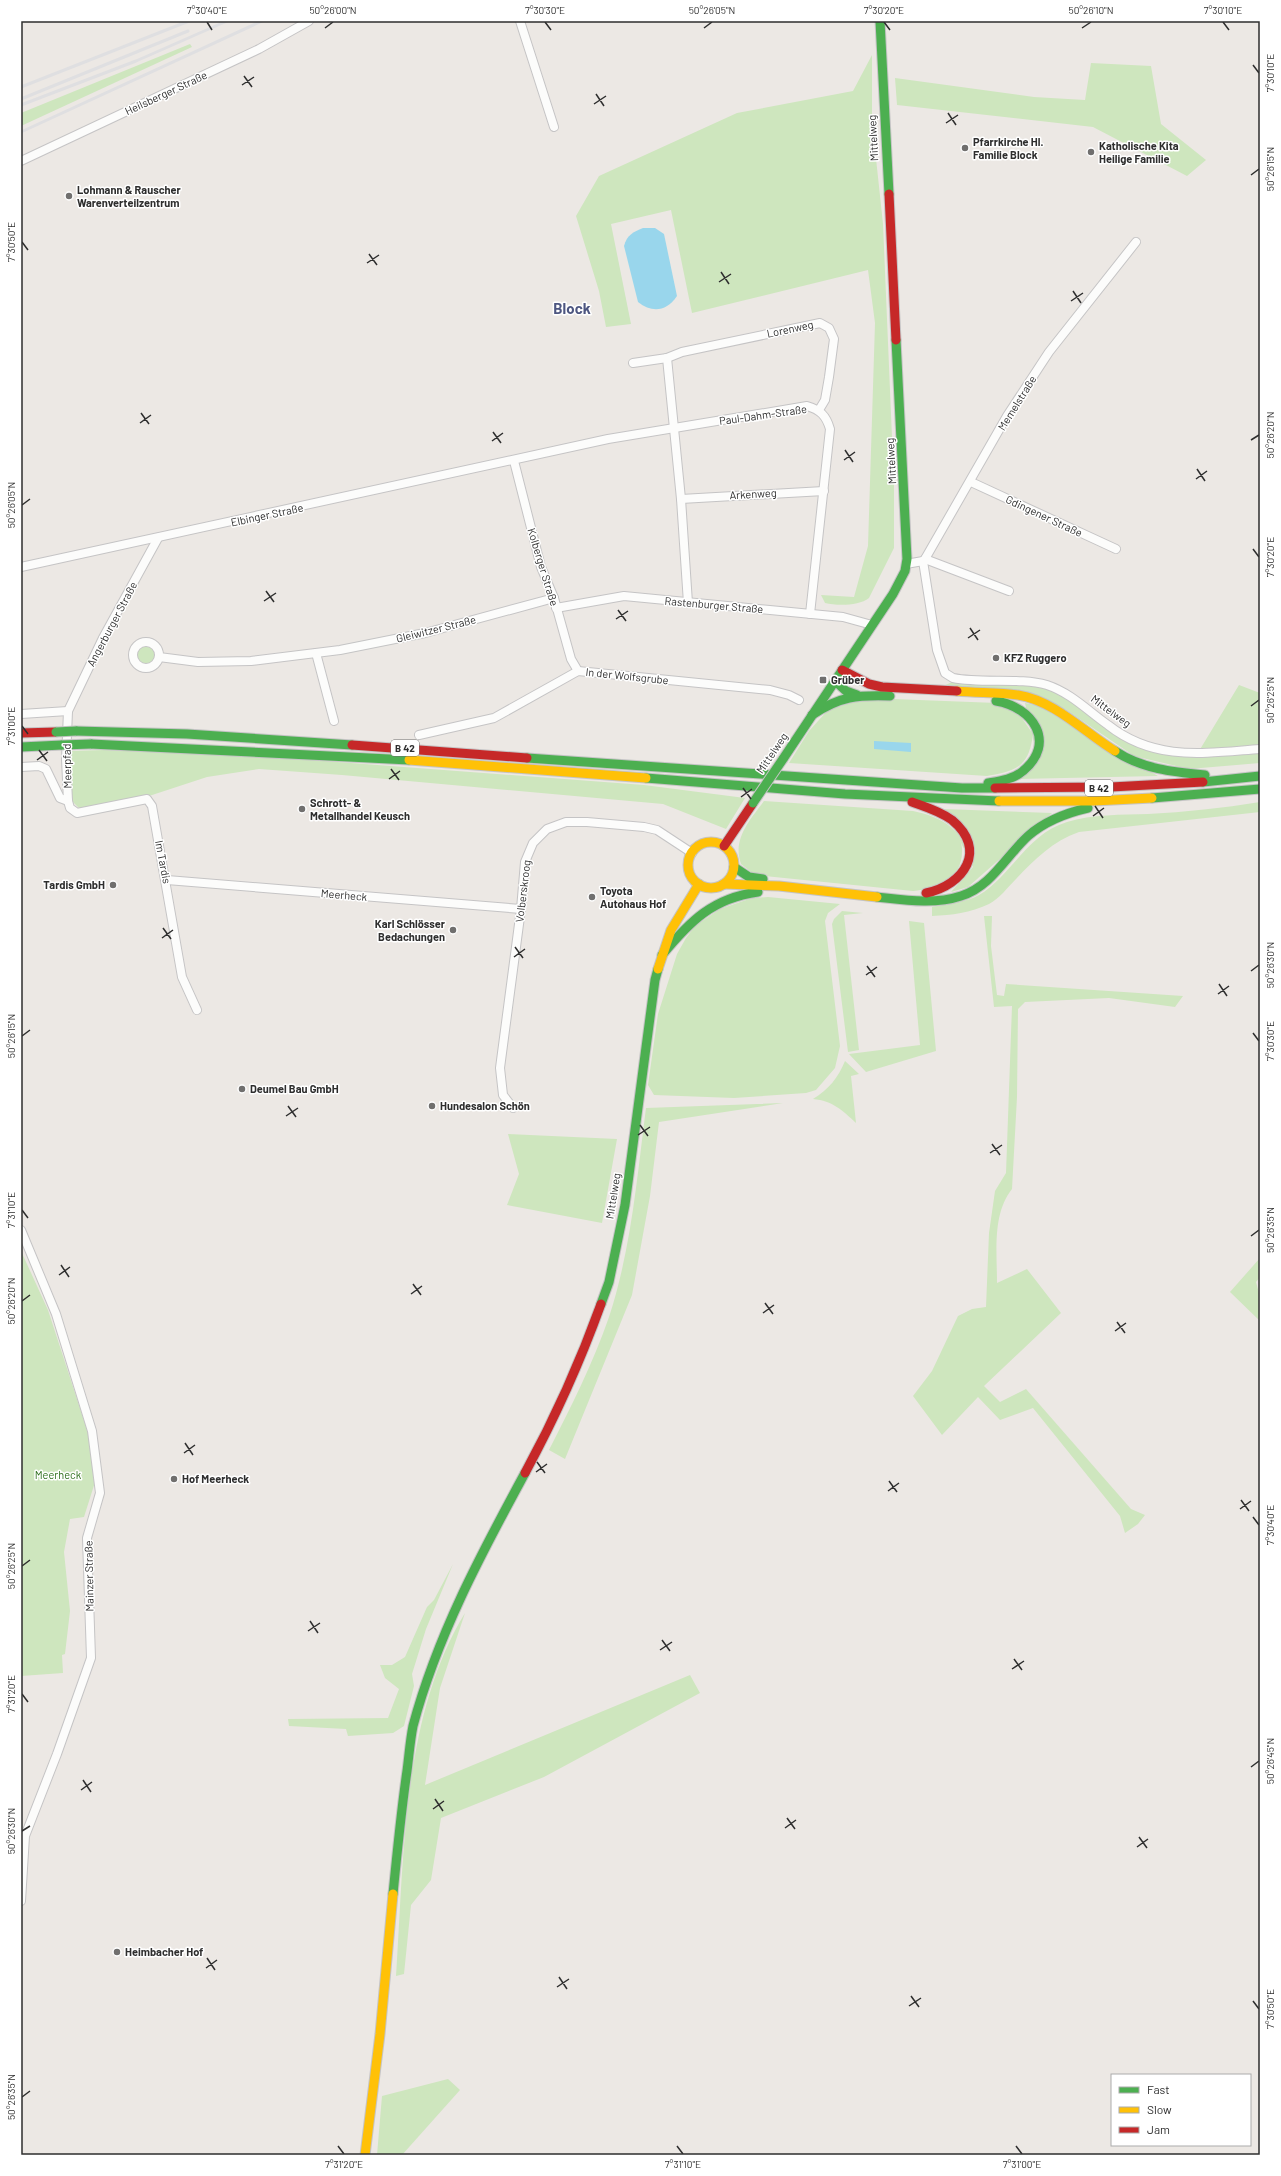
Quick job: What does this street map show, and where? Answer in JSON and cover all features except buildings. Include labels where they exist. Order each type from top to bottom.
[{"type":"main road","name":"Mittelweg","points":[[724,846],[893,594],[905,571],[906,512],[884,121],[880,21]]},
{"type":"main road","points":[[842,670],[870,684],[882,687],[1018,695],[1030,698],[1058,711],[1124,757],[1148,767],[1159,770],[1236,779]]},
{"type":"main road","points":[[835,681],[846,691],[857,695]]},
{"type":"main road","points":[[812,715],[837,699],[857,695],[1002,701],[1013,704],[1027,712],[1037,728],[1039,737],[1036,754],[1030,764],[1012,777],[962,788]]},
{"type":"main road","name":"B 42","points":[[21,734],[76,731],[194,734],[962,788],[1115,788],[1260,776]]},
{"type":"main road","name":"B 42","points":[[21,747],[90,744],[167,747],[356,758],[894,797],[995,802],[1126,801],[1187,797],[1260,789]]},
{"type":"main road","points":[[734,867],[748,877],[897,894],[935,892],[952,885],[964,873],[969,859],[968,844],[962,830],[943,814],[894,797]]},
{"type":"main road","points":[[724,884],[731,876],[734,867],[732,855],[724,846],[715,842],[706,842],[698,846],[692,853],[688,867],[698,884],[710,887],[724,884],[906,900],[954,898],[971,892],[985,882],[1022,842],[1046,823],[1074,811],[1126,801]]},
{"type":"main road","name":"Mittelweg","points":[[365,2155],[380,2034],[401,1814],[413,1728],[428,1676],[448,1623],[482,1552],[553,1422],[579,1365],[609,1282],[625,1205],[645,1045],[655,980],[662,956],[681,911],[698,884]]},
{"type":"main road","points":[[662,956],[686,927],[713,904],[742,894],[776,892],[790,889]]},
{"type":"street","name":"Heilsberger Straße","points":[[21,161],[259,50],[309,21]]},
{"type":"street","points":[[520,21],[554,127]]},
{"type":"street","name":"Memelstraße","points":[[924,560],[971,482],[1007,416],[1049,352],[1136,242]]},
{"type":"street","name":"Lorenweg","points":[[634,364],[667,358],[682,352],[820,323],[829,328],[834,340],[825,400],[819,410]]},
{"type":"street","points":[[667,358],[681,499],[688,603]]},
{"type":"street","name":"Paul-Dahm-Straße","points":[[514,461],[608,440],[674,428],[807,406],[819,410],[827,420],[830,428],[810,614]]},
{"type":"street","name":"Elbinger Straße","points":[[21,567],[514,461]]},
{"type":"street","name":"Kolberger Straße","points":[[514,461],[541,567],[554,598],[571,659],[578,671]]},
{"type":"street","name":"Gdingener Straße","points":[[971,482],[1116,550]]},
{"type":"street","name":"Arkenweg","points":[[681,499],[824,491]]},
{"type":"street","name":"Angerburger Straße","points":[[68,711],[103,638],[158,538]]},
{"type":"street","points":[[906,564],[924,560],[1009,591]]},
{"type":"street","name":"Mittelweg","points":[[924,560],[936,650],[945,673],[953,678],[1046,685],[1067,694],[1107,725],[1139,744],[1177,753],[1201,754],[1260,749]]},
{"type":"street","name":"Rastenburger Straße","points":[[556,608],[624,596],[843,617],[872,625]]},
{"type":"street","name":"Gleiwitzer Straße","points":[[159,657],[198,662],[251,661],[316,653],[425,633],[554,598]]},
{"type":"street","points":[[316,653],[334,721]]},
{"type":"street","name":"In der Wolfsgrube","points":[[419,735],[494,718],[578,671],[770,690],[789,695],[799,700]]},
{"type":"street","points":[[21,714],[68,711]]},
{"type":"street","name":"Meerpfad","points":[[21,767],[39,766],[46,769],[60,798],[68,801],[66,759],[68,711]]},
{"type":"street","name":"Im Tardis","points":[[68,801],[70,808],[77,813],[147,799],[152,806],[167,880],[182,977],[197,1010]]},
{"type":"street","name":"Volberskroog","points":[[513,1108],[503,1095],[500,1068],[521,910],[525,862],[532,843],[547,829],[566,822],[644,827],[657,830],[692,853]]},
{"type":"street","name":"Meerheck","points":[[167,880],[521,910]]},
{"type":"street","name":"Mainzer Straße","points":[[21,1230],[56,1314],[92,1431],[100,1493],[87,1538],[91,1658],[57,1754],[25,1836],[21,1901]]},
{"type":"green space","points":[[190,44],[192,47],[21,126],[21,113]]},
{"type":"green space","points":[[872,55],[872,121],[883,224],[894,485],[894,548],[869,598],[860,603],[836,605],[825,603],[821,595],[854,597],[868,546],[875,323],[868,270],[692,313],[671,210],[611,224],[631,324],[606,327],[599,291],[576,216],[599,176],[737,113],[853,91]]},
{"type":"green space","points":[[1091,63],[1151,66],[1161,124],[1206,160],[1187,176],[1093,127],[897,105],[895,78],[1034,97],[1085,100]]},
{"type":"green space","points":[[146,646],[152,649],[155,655],[152,661],[146,664],[140,661],[137,655],[140,649]]},
{"type":"green space","points":[[962,678],[1040,680],[1139,742],[1199,751],[1239,685],[1260,693],[1260,763],[1189,769],[1134,756],[1065,709],[943,686]]},
{"type":"green space","points":[[867,698],[997,703],[1017,711],[1033,734],[1031,745],[1028,754],[1019,766],[1006,772],[987,776],[789,763],[809,731],[828,710]]},
{"type":"green space","points":[[1025,703],[1039,706],[1158,776],[1018,779],[1038,761]]},
{"type":"green space","points":[[104,750],[271,757],[644,785],[745,798],[726,829],[663,804],[259,769],[207,777],[146,797],[81,810],[72,801],[70,751]]},
{"type":"green space","points":[[764,801],[913,811],[933,817],[952,828],[960,839],[962,846],[961,861],[953,876],[946,881],[930,888],[913,891],[755,875],[741,864],[739,846],[744,830]]},
{"type":"green space","points":[[1260,802],[1260,812],[1079,832],[1061,840],[1045,851],[1030,864],[993,902],[975,910],[932,916],[932,907],[963,901],[979,895],[991,887],[1030,845],[1053,828],[1067,822],[1097,816],[1190,811]]},
{"type":"green space","points":[[944,809],[1052,813],[968,887],[951,892],[973,867]]},
{"type":"green space","points":[[768,897],[840,904],[828,913],[825,921],[840,1046],[835,1068],[816,1090],[806,1093],[734,1098],[654,1095],[648,1085],[658,1014],[677,954],[686,938],[695,926],[720,909],[752,898]]},
{"type":"green space","points":[[842,911],[863,913],[844,915],[859,1050],[848,1052],[832,924],[834,919]]},
{"type":"green space","points":[[984,916],[992,916],[991,946],[997,995],[1004,996],[1006,984],[1183,996],[1175,1007],[1109,998],[1025,1002],[1018,1009],[1017,1097],[1012,1189],[1001,1210],[998,1222],[996,1246],[997,1283],[1027,1269],[1061,1313],[984,1386],[1000,1402],[1026,1389],[1131,1509],[1145,1515],[1138,1524],[1125,1533],[1120,1516],[1033,1408],[1000,1420],[978,1397],[942,1435],[913,1396],[932,1371],[958,1316],[972,1309],[986,1307],[989,1233],[995,1191],[1006,1173],[1012,1006],[994,1007]]},
{"type":"green space","points":[[909,921],[924,923],[936,1051],[866,1072],[849,1054],[920,1045]]},
{"type":"green space","points":[[845,1061],[859,1074],[851,1076],[856,1123],[842,1110],[832,1104],[813,1099],[832,1083]]},
{"type":"green space","points":[[783,1103],[659,1122],[650,1196],[632,1295],[565,1459],[549,1450],[589,1368],[617,1292],[628,1240],[646,1108]]},
{"type":"green space","points":[[508,1134],[617,1139],[602,1223],[507,1205],[519,1174]]},
{"type":"green space","name":"Meerheck","points":[[21,1251],[48,1310],[91,1442],[96,1479],[84,1517],[70,1519],[64,1552],[70,1611],[65,1654],[62,1655],[63,1673],[21,1676]]},
{"type":"green space","points":[[1260,1258],[1260,1277],[1256,1282],[1260,1297],[1260,1321],[1230,1292]]},
{"type":"green space","points":[[453,1564],[426,1629],[412,1674],[414,1686],[404,1726],[393,1733],[348,1736],[346,1729],[289,1726],[288,1719],[388,1718],[399,1689],[385,1678],[380,1665],[392,1665],[405,1657],[427,1607],[434,1600]]},
{"type":"green space","points":[[465,1613],[440,1688],[425,1785],[690,1675],[700,1693],[544,1777],[441,1818],[431,1880],[411,1905],[404,1974],[396,1976],[405,1836],[410,1789],[418,1742],[429,1697],[444,1653]]},
{"type":"green space","points":[[448,2079],[460,2090],[402,2155],[377,2155],[382,2096]]},
{"type":"water","points":[[643,228],[655,228],[664,234],[677,296],[664,308],[648,308],[638,302],[624,246],[631,234]]},
{"type":"water","points":[[874,741],[911,743],[911,752],[874,749]]},
{"type":"railway","points":[[21,87],[189,21]]},
{"type":"railway","points":[[21,105],[136,61],[227,21]]},
{"type":"railway","points":[[21,132],[262,21]]},
{"type":"railway","points":[[21,99],[188,31]]},
{"type":"traffic: fast","points":[[880,21],[889,194]]},
{"type":"traffic: fast","points":[[783,759],[893,594],[905,571],[907,559],[896,340]]},
{"type":"traffic: fast","points":[[835,681],[846,691],[857,695]]},
{"type":"traffic: fast","points":[[812,715],[840,700],[868,696],[890,696]]},
{"type":"traffic: fast","points":[[988,783],[1007,779],[1019,774],[1033,760],[1038,749],[1039,738],[1036,728],[1030,718],[1021,711],[996,701]]},
{"type":"traffic: fast","points":[[76,731],[187,734],[352,745]]},
{"type":"traffic: fast","points":[[56,732],[76,731]]},
{"type":"traffic: fast","points":[[91,744],[409,760]]},
{"type":"traffic: fast","points":[[62,745],[91,744]]},
{"type":"traffic: fast","points":[[21,747],[62,745]]},
{"type":"traffic: fast","points":[[1115,751],[1136,762],[1158,769],[1205,775]]},
{"type":"traffic: fast","points":[[527,758],[962,788],[995,788]]},
{"type":"traffic: fast","points":[[753,803],[783,759]]},
{"type":"traffic: fast","points":[[1203,782],[1260,776]]},
{"type":"traffic: fast","points":[[646,778],[845,794],[999,801]]},
{"type":"traffic: fast","points":[[1152,798],[1260,789]]},
{"type":"traffic: fast","points":[[877,897],[930,901],[951,899],[972,892],[990,878],[1020,844],[1041,826],[1056,818],[1088,808]]},
{"type":"traffic: fast","points":[[734,867],[749,877],[763,879]]},
{"type":"traffic: fast","points":[[662,955],[682,932],[704,913],[728,900],[742,895],[758,892]]},
{"type":"traffic: fast","points":[[601,1304],[609,1282],[625,1205],[655,980],[658,969]]},
{"type":"traffic: fast","points":[[393,1894],[411,1737],[423,1693],[447,1628],[492,1534],[525,1473]]},
{"type":"traffic: slow","points":[[957,691],[1010,694],[1032,698],[1057,710],[1115,751]]},
{"type":"traffic: slow","points":[[409,760],[646,778]]},
{"type":"traffic: slow","points":[[999,801],[1094,801],[1152,798]]},
{"type":"traffic: slow","points":[[711,842],[724,846],[730,852],[734,865],[730,878],[724,884],[711,888],[698,884],[692,878],[688,865],[692,852],[698,846],[711,842]]},
{"type":"traffic: slow","points":[[658,969],[671,930],[699,884]]},
{"type":"traffic: slow","points":[[724,884],[779,886],[877,897]]},
{"type":"traffic: slow","points":[[365,2155],[380,2034],[393,1894]]},
{"type":"traffic: jam","points":[[889,194],[896,340]]},
{"type":"traffic: jam","points":[[842,670],[869,684],[882,687],[957,691]]},
{"type":"traffic: jam","points":[[21,733],[56,732]]},
{"type":"traffic: jam","points":[[352,745],[527,758]]},
{"type":"traffic: jam","points":[[995,788],[1111,787],[1203,782]]},
{"type":"traffic: jam","points":[[912,802],[938,812],[952,820],[963,831],[968,843],[970,854],[967,865],[951,882],[940,889],[926,893]]},
{"type":"traffic: jam","points":[[724,846],[753,803]]},
{"type":"traffic: jam","points":[[525,1473],[566,1390],[601,1304]]},
{"type":"place","name":"Pfarrkirche Hl. Familie Block","points":[[965,148]]},
{"type":"place","name":"Katholische Kita Heilige Familie","points":[[1091,152]]},
{"type":"place","name":"Lohmann & Rauscher Warenverteilzentrum","points":[[69,196]]},
{"type":"place","name":"KFZ Ruggero","points":[[996,658]]},
{"type":"place","name":"Grüber","points":[[823,680]]},
{"type":"place","name":"Schrott- & Metallhandel Keusch","points":[[302,809]]},
{"type":"place","name":"Tardis GmbH","points":[[113,885]]},
{"type":"place","name":"Toyota Autohaus Hof","points":[[592,897]]},
{"type":"place","name":"Karl Schlösser Bedachungen","points":[[453,930]]},
{"type":"place","name":"Deumel Bau GmbH","points":[[242,1089]]},
{"type":"place","name":"Hundesalon Schön","points":[[432,1106]]},
{"type":"place","name":"Hof Meerheck","points":[[174,1479]]},
{"type":"place","name":"Heimbacher Hof","points":[[117,1952]]},
{"type":"district","name":"Block","points":[[572,309]]}]
